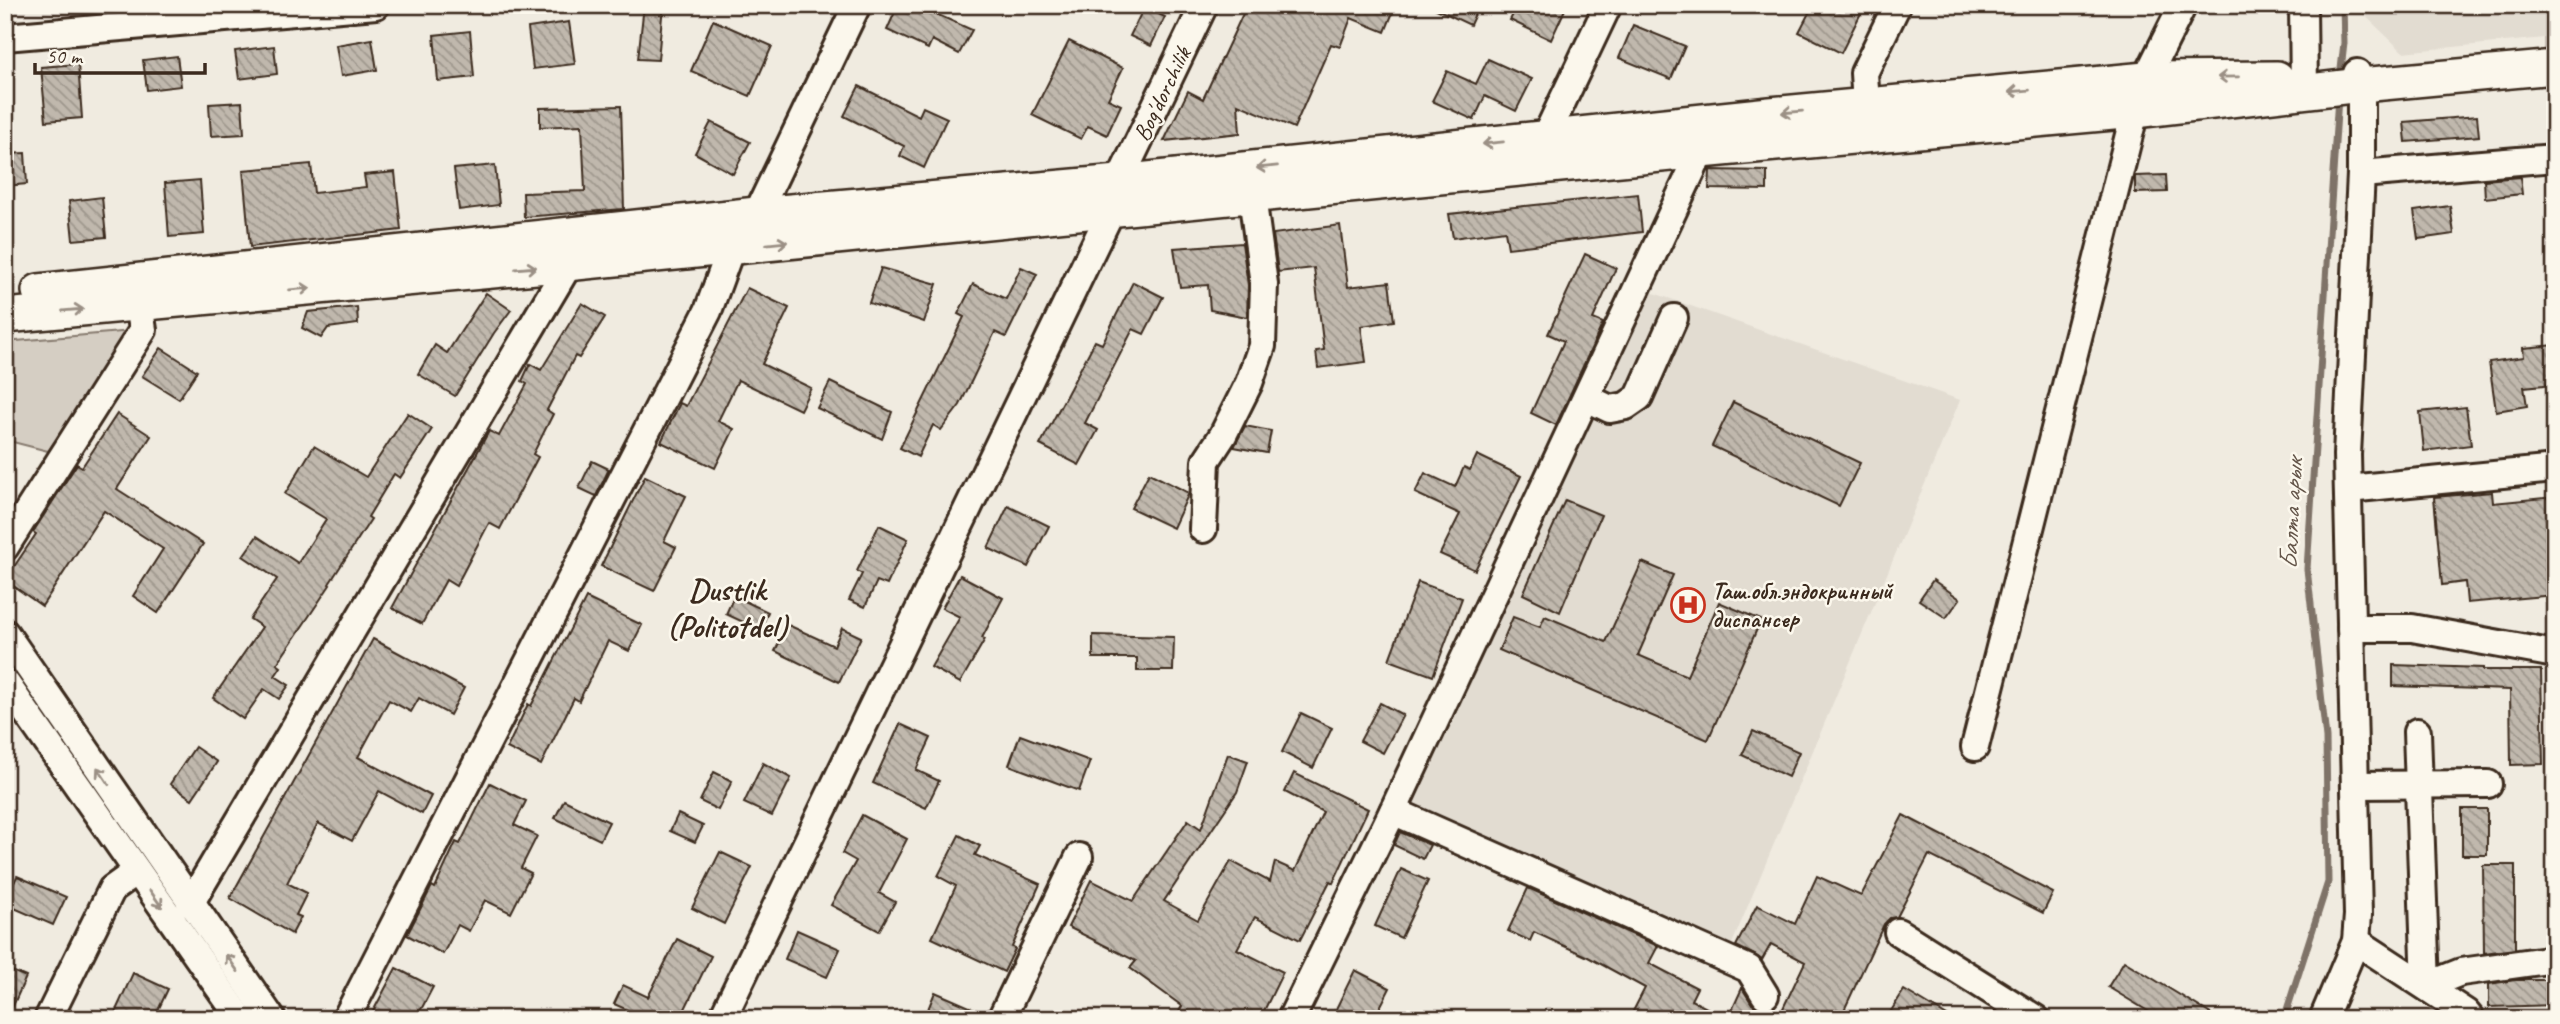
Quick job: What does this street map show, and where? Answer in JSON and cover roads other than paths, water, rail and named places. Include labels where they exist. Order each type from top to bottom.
[{"type":"main road","points":[[5,294],[757,214],[1116,196],[1252,195],[2136,111],[2555,53]]},
{"type":"main road","points":[[2359,79],[2555,67]]},
{"type":"main road","points":[[5,316],[731,248],[1545,138],[1866,105],[2146,79],[2312,85]]},
{"type":"street","points":[[5,37],[376,5]]},
{"type":"street","points":[[757,214],[857,5]]},
{"type":"street","name":"Bog'dorchilik","points":[[722,1019],[1116,196],[1204,5]]},
{"type":"street","points":[[1545,138],[1608,5]]},
{"type":"street","points":[[1866,105],[1864,73],[1897,5]]},
{"type":"street","points":[[1975,747],[2136,111],[2146,79],[2183,5]]},
{"type":"street","points":[[2303,5],[2312,85]]},
{"type":"street","points":[[2323,1019],[2356,941],[2347,455],[2361,174],[2359,79]]},
{"type":"street","points":[[1291,1019],[1394,811],[1702,151]]},
{"type":"street","points":[[2361,174],[2555,158]]},
{"type":"street","points":[[1203,529],[1206,461],[1223,435],[1249,383],[1262,346],[1264,284],[1252,195]]},
{"type":"street","points":[[346,1019],[708,311],[731,248]]},
{"type":"street","points":[[190,904],[569,264]]},
{"type":"street","points":[[5,547],[143,330],[139,304]]},
{"type":"street","points":[[1587,398],[1609,409],[1626,406],[1639,397],[1674,318]]},
{"type":"street","points":[[2348,489],[2555,469]]},
{"type":"street","points":[[2351,628],[2412,628],[2555,654]]},
{"type":"street","points":[[5,633],[272,1019]]},
{"type":"street","points":[[5,682],[241,1019]]},
{"type":"street","points":[[2417,732],[2426,986]]},
{"type":"street","points":[[2355,785],[2488,784]]},
{"type":"street","points":[[1394,811],[1749,969],[1765,995]]},
{"type":"street","points":[[1001,1019],[1079,857]]},
{"type":"street","points":[[48,1019],[112,889],[137,871]]},
{"type":"street","points":[[1898,932],[2036,1019]]},
{"type":"street","points":[[2356,941],[2466,1013],[2471,1019]]},
{"type":"street","points":[[2426,986],[2461,972],[2555,959]]},
{"type":"waterway","name":"Балта арык","points":[[2340,78],[2344,43],[2343,5]]},
{"type":"waterway","name":"Балта арык","points":[[2284,1019],[2328,882],[2326,738],[2307,569],[2338,97]]},
{"type":"place","name":"Таш.обл.эндокринный диспансер","points":[[1688,605]]},
{"type":"district","name":"Dustlik (Politotdel)","points":[[727,608]]}]
